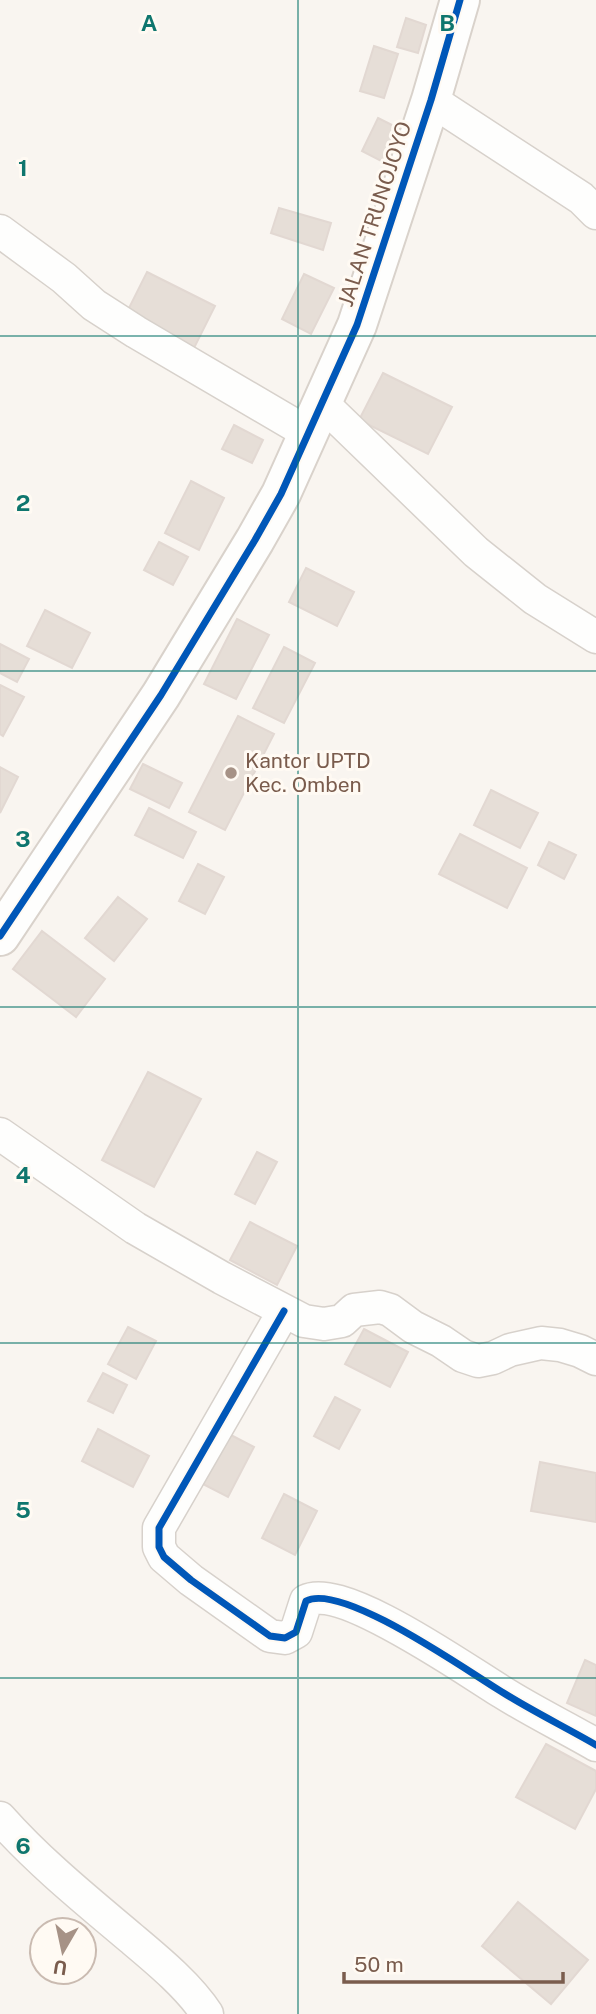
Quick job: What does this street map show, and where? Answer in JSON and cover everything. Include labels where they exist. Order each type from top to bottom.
[{"type":"street","name":"JALAN TRUNOJOYO","points":[[0,936],[161,695],[281,494],[357,326],[431,100],[460,0]]},
{"type":"street","points":[[431,100],[581,198],[596,213]]},
{"type":"street","points":[[0,231],[64,278],[94,305],[136,332],[316,418],[535,599],[596,637]]},
{"type":"street","points":[[0,1134],[135,1228],[304,1321],[324,1324],[342,1321],[355,1310],[380,1307],[390,1310],[413,1327],[463,1356],[478,1360],[493,1359],[510,1350],[541,1343],[570,1348],[596,1359]]},
{"type":"street","points":[[284,1311],[159,1528],[159,1547],[164,1557],[191,1580],[270,1636],[285,1638],[296,1632],[306,1601],[313,1597],[324,1597],[352,1606],[427,1643],[502,1692],[596,1745]]},
{"type":"street","points":[[0,1818],[72,1888],[180,1983],[207,2014]]},
{"type":"building","points":[[406,18],[426,25],[418,53],[397,47]]},
{"type":"building","points":[[374,46],[398,54],[384,98],[360,91]]},
{"type":"building","points":[[378,118],[402,130],[385,163],[362,151]]},
{"type":"building","points":[[279,208],[331,223],[323,250],[271,233]]},
{"type":"building","points":[[147,272],[215,306],[194,348],[126,314]]},
{"type":"building","points":[[304,274],[334,288],[311,334],[282,319]]},
{"type":"building","points":[[383,373],[452,407],[428,454],[359,420]]},
{"type":"building","points":[[234,425],[263,440],[252,463],[222,449]]},
{"type":"building","points":[[191,481],[224,498],[199,550],[165,533]]},
{"type":"building","points":[[159,542],[188,557],[173,585],[144,570]]},
{"type":"building","points":[[306,568],[354,592],[337,626],[289,602]]},
{"type":"building","points":[[45,610],[90,633],[72,668],[27,646]]},
{"type":"building","name":"Kantor UPTD Kec. Omben","points":[[237,619],[269,635],[236,699],[204,684]]},
{"type":"building","points":[[0,644],[29,659],[17,682],[0,673]]},
{"type":"building","name":"Kantor UPTD Kec. Omben","points":[[284,647],[315,663],[284,723],[253,708]]},
{"type":"building","points":[[0,685],[24,697],[3,736],[0,734]]},
{"type":"building","name":"Kantor UPTD Kec. Omben","points":[[238,716],[274,734],[225,830],[189,812]]},
{"type":"building","name":"Kantor UPTD Kec. Omben","points":[[143,764],[182,783],[169,808],[130,789]]},
{"type":"building","points":[[0,767],[18,777],[0,813]]},
{"type":"building","points":[[491,790],[538,813],[520,848],[474,825]]},
{"type":"building","points":[[149,808],[196,832],[183,858],[135,835]]},
{"type":"building","points":[[460,834],[527,868],[507,908],[439,874]]},
{"type":"building","points":[[549,842],[576,855],[564,879],[538,865]]},
{"type":"building","points":[[198,864],[224,877],[205,914],[179,901]]},
{"type":"building","points":[[118,897],[147,919],[114,961],[85,938]]},
{"type":"building","points":[[42,931],[105,979],[76,1017],[13,969]]},
{"type":"building","points":[[148,1072],[201,1099],[154,1187],[102,1160]]},
{"type":"building","points":[[257,1152],[277,1162],[255,1204],[235,1194]]},
{"type":"building","points":[[250,1222],[297,1246],[277,1285],[230,1260]]},
{"type":"building","points":[[128,1327],[156,1341],[136,1379],[108,1364]]},
{"type":"building","points":[[364,1329],[408,1352],[390,1387],[345,1364]]},
{"type":"building","points":[[103,1373],[127,1385],[113,1413],[88,1401]]},
{"type":"building","points":[[335,1397],[360,1410],[339,1449],[314,1436]]},
{"type":"building","points":[[98,1429],[149,1456],[133,1487],[82,1461]]},
{"type":"building","points":[[227,1433],[254,1447],[228,1497],[201,1483]]},
{"type":"building","points":[[540,1462],[596,1473],[596,1522],[531,1511]]},
{"type":"building","points":[[284,1494],[317,1511],[295,1555],[262,1538]]},
{"type":"building","points":[[585,1660],[596,1665],[596,1716],[567,1703]]},
{"type":"building","points":[[546,1744],[596,1771],[596,1789],[575,1829],[516,1797]]},
{"type":"building","points":[[518,1902],[588,1960],[551,2004],[482,1946]]},
{"type":"cycle path","points":[[0,936],[161,695],[281,494],[357,325],[431,100],[460,0]]},
{"type":"cycle path","points":[[284,1311],[159,1528],[159,1547],[164,1557],[191,1580],[270,1636],[285,1638],[296,1632],[306,1601],[323,1599],[347,1604],[404,1632],[513,1699],[596,1745]]},
{"type":"place","name":"Kantor UPTD Kec. Omben","points":[[231,773]]}]
